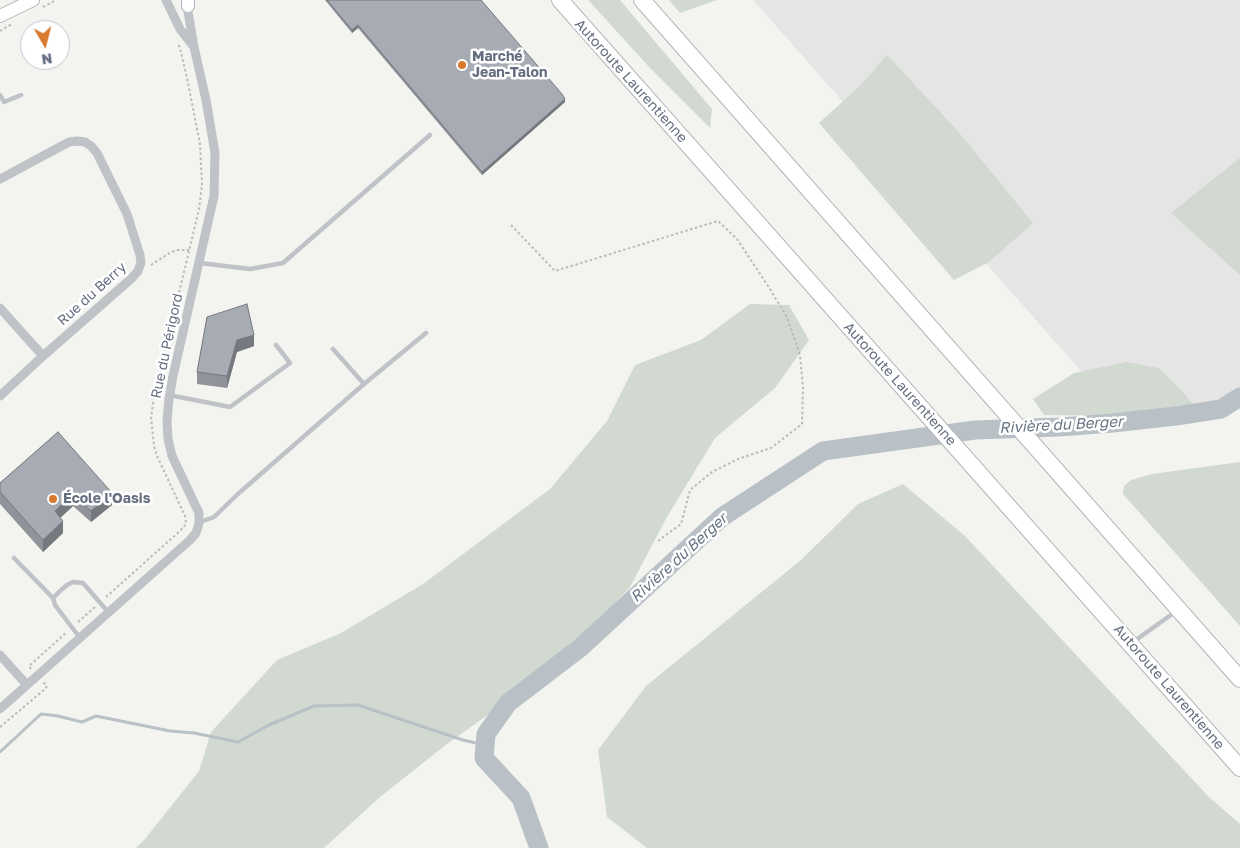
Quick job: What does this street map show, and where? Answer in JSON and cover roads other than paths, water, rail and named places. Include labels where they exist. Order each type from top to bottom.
[{"type":"highway","name":"Autoroute Laurentienne","points":[[560,0],[1240,768]]},
{"type":"highway","points":[[642,0],[1240,679]]},
{"type":"street","points":[[0,16],[32,0]]},
{"type":"street","name":"Rue du Périgord","points":[[166,0],[180,29],[194,48]]},
{"type":"street","name":"Rue du Périgord","points":[[187,2],[214,153],[214,196],[169,395],[167,421],[168,439],[172,456],[199,513],[199,522]]},
{"type":"street","name":"Rue du Berry","points":[[0,179],[69,142],[85,142],[97,153],[127,214],[141,263],[138,271],[132,278],[0,396]]},
{"type":"street","points":[[0,308],[43,356]]},
{"type":"street","points":[[0,709],[190,540],[196,532],[199,522]]},
{"type":"street","points":[[0,655],[27,686]]},
{"type":"lane","points":[[0,94],[4,102],[21,95]]},
{"type":"lane","points":[[200,263],[250,269],[283,263],[430,135]]},
{"type":"lane","points":[[199,522],[214,517],[364,384],[426,333]]},
{"type":"lane","points":[[169,395],[230,407],[290,363],[276,344]]},
{"type":"lane","points":[[333,349],[364,384]]},
{"type":"lane","points":[[14,558],[53,598],[55,605],[80,639]]},
{"type":"lane","points":[[53,598],[67,585],[73,582],[83,583],[109,612]]},
{"type":"lane","points":[[1131,644],[1178,609]]},
{"type":"waterway","name":"Rivière du Berger","points":[[539,848],[521,798],[484,758],[486,734],[508,703],[580,648],[722,517],[823,451],[975,430],[1059,427],[1176,416],[1221,409],[1240,397]]},
{"type":"waterway","points":[[0,752],[41,714],[82,722],[96,716],[238,742],[269,725],[314,706],[358,705],[463,740],[485,745]]},
{"type":"place","name":"Marché Jean-Talon","points":[[462,65]]},
{"type":"place","name":"École l'Oasis","points":[[53,499]]}]
